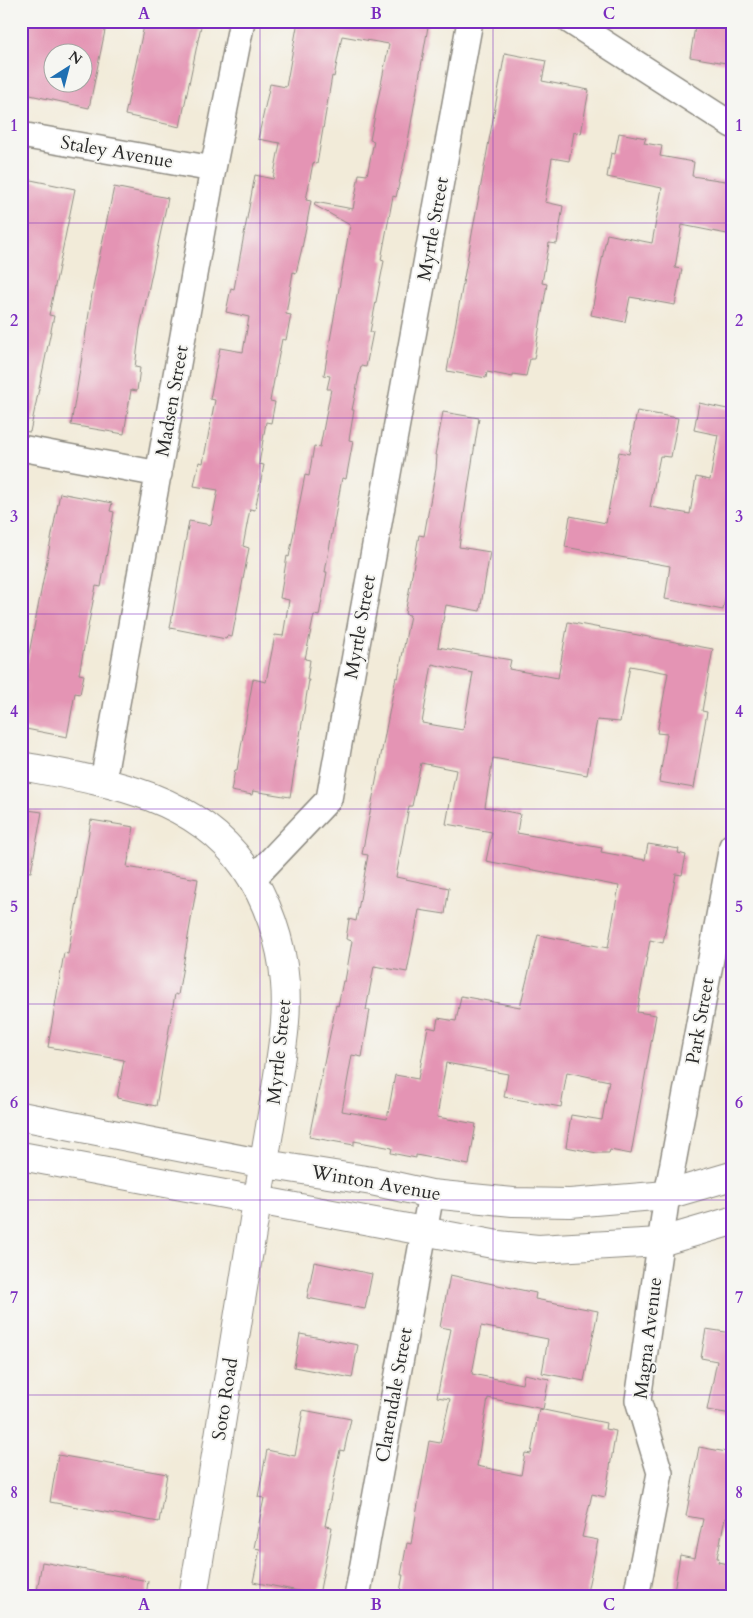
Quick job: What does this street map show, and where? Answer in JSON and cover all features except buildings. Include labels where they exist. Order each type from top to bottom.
[{"type":"main road","points":[[21,766],[103,781],[130,788],[155,798],[190,816],[232,852],[252,880]]},
{"type":"main road","name":"Myrtle Street","points":[[252,880],[276,931],[285,980],[285,1029],[258,1201]]},
{"type":"main road","name":"Winton Avenue","points":[[21,1116],[265,1164],[372,1181],[431,1194],[513,1202],[570,1203],[667,1195],[732,1176]]},
{"type":"main road","name":"Winton Avenue","points":[[21,1156],[424,1233],[498,1245],[538,1249],[667,1241]]},
{"type":"main road","name":"Soto Road","points":[[192,1597],[258,1201]]},
{"type":"main road","points":[[667,1241],[732,1222]]},
{"type":"main road","points":[[667,1241],[732,1241]]},
{"type":"street","name":"Madsen Street","points":[[103,781],[213,169],[242,21]]},
{"type":"street","name":"Myrtle Street","points":[[252,880],[329,799],[470,21]]},
{"type":"street","points":[[570,21],[596,29],[732,125]]},
{"type":"street","name":"Staley Avenue","points":[[21,135],[213,169]]},
{"type":"street","points":[[21,448],[159,474]]},
{"type":"street","name":"Park Street","points":[[667,1195],[732,846]]},
{"type":"street","name":"Clarendale Street","points":[[357,1597],[431,1194]]},
{"type":"street","name":"Magna Avenue","points":[[636,1597],[660,1473],[638,1400],[667,1241],[667,1195]]}]
